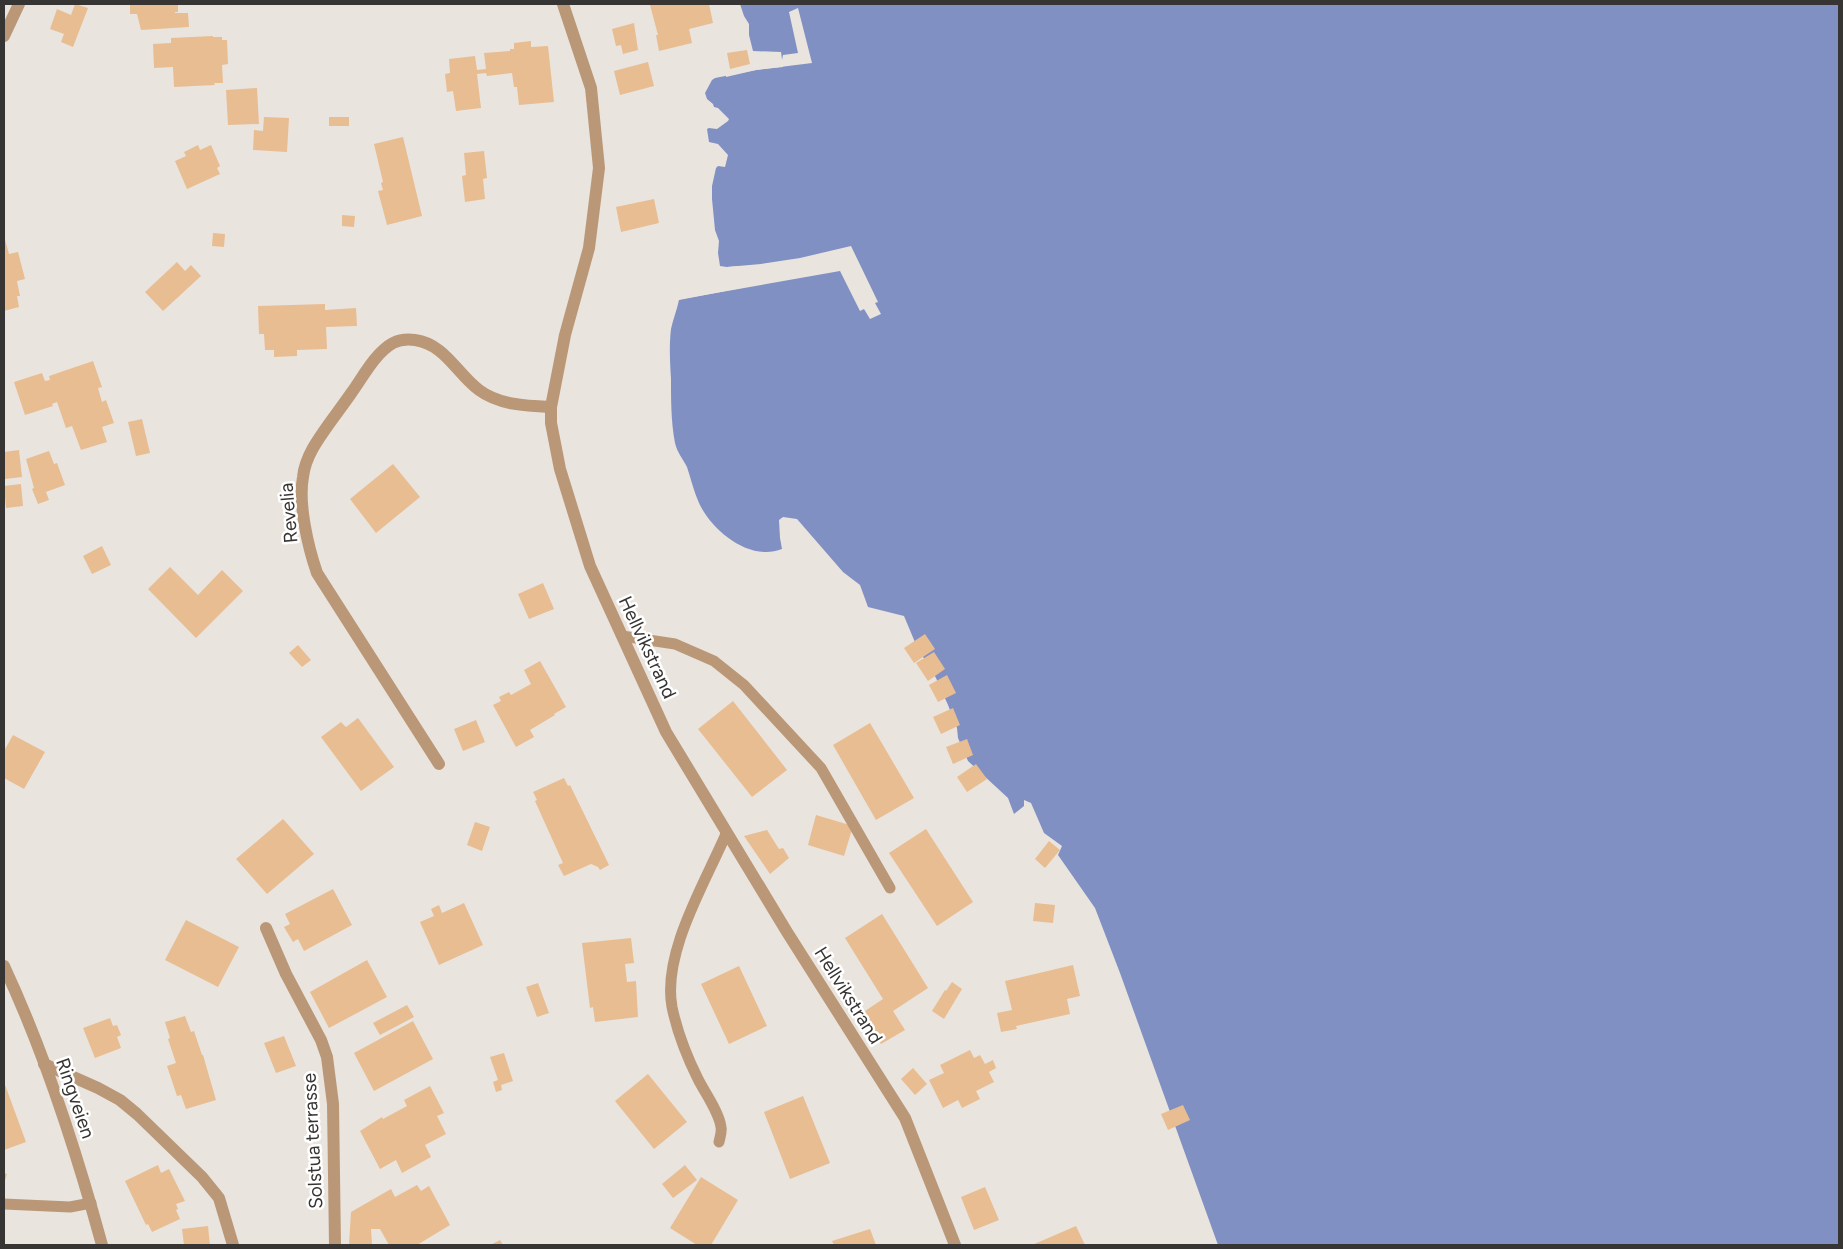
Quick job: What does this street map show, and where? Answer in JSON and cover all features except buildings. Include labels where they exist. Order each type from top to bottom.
[{"type":"street","points":[[4,36],[19,4]]},
{"type":"street","name":"Hellvikstrand","points":[[563,4],[591,88],[600,168],[589,248],[565,335],[551,407],[551,423],[560,470],[590,566],[666,732],[726,834],[905,1118],[955,1245]]},
{"type":"street","name":"Revelia","points":[[440,764],[318,573],[307,538],[304,513],[302,478],[306,464],[322,434],[371,366],[384,350],[394,342],[414,340],[434,346],[444,354],[466,379],[480,391],[493,398],[521,406],[551,407]]},
{"type":"street","name":"Solstua terrasse","points":[[266,928],[286,974],[321,1040],[327,1057],[333,1104],[335,1245]]},
{"type":"street","name":"Ringveien","points":[[4,966],[24,1010],[62,1112],[102,1245]]},
{"type":"street","points":[[44,1064],[120,1100],[144,1120],[202,1177],[219,1198],[233,1245]]},
{"type":"lane","points":[[622,636],[675,644],[714,661],[744,685],[821,768],[890,888]]},
{"type":"lane","points":[[719,1142],[721,1126],[719,1118],[697,1077],[680,1035],[672,1006],[672,976],[680,939],[697,894],[726,834]]},
{"type":"lane","points":[[4,1204],[70,1208],[90,1203]]},
{"type":"water","points":[[740,4],[1839,4],[1839,1245],[1218,1245],[1095,908],[1058,855],[1062,846],[1044,833],[1031,803],[1024,800],[1024,806],[1014,814],[1008,798],[968,761],[958,738],[957,728],[948,705],[936,678],[917,647],[904,616],[868,607],[860,585],[843,572],[797,519],[783,517],[779,520],[782,549],[770,552],[757,551],[745,548],[733,541],[713,524],[705,514],[697,499],[687,467],[676,446],[672,419],[670,348],[671,329],[679,300],[741,288],[740,266],[720,266],[712,186],[716,168],[718,166],[725,167],[728,155],[718,144],[709,142],[707,129],[717,129],[729,119],[718,108],[714,107],[707,99],[705,93],[715,78],[783,67],[781,52],[753,51],[749,35],[749,24]]},
{"type":"pier","points":[[798,8],[812,63],[756,70],[726,77],[726,75],[755,68],[781,65],[783,55],[798,53],[789,12]]},
{"type":"pier","points":[[851,246],[878,302],[875,303],[881,314],[870,319],[864,309],[860,311],[840,271],[676,300],[679,297],[738,286],[737,269],[727,270],[727,267],[800,258]]}]
